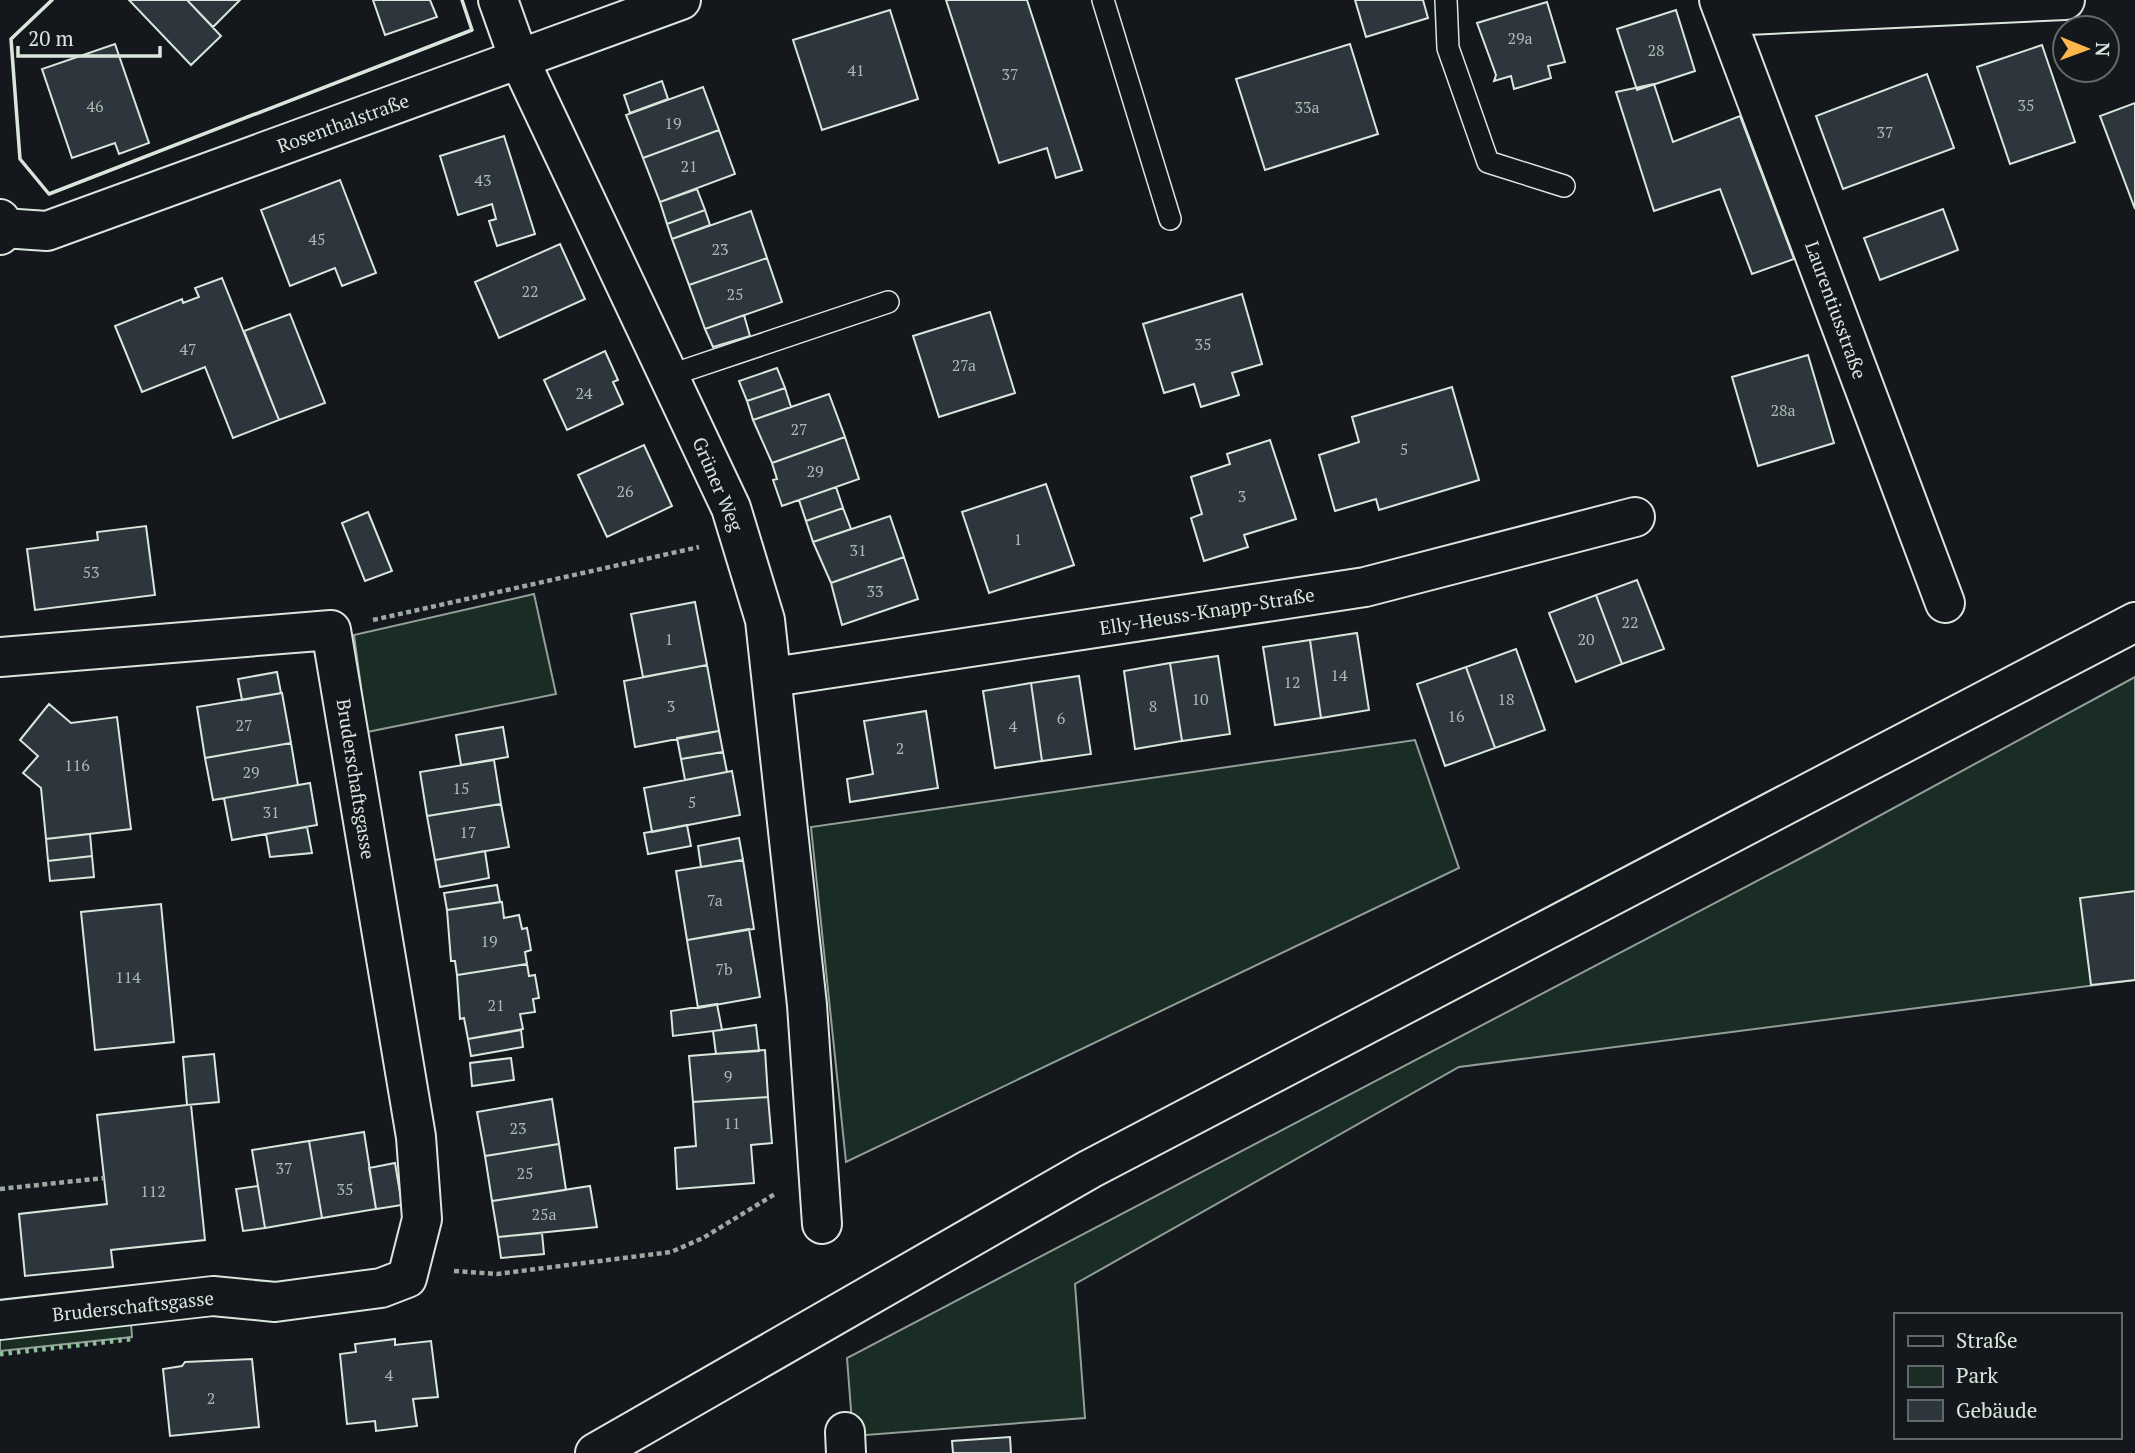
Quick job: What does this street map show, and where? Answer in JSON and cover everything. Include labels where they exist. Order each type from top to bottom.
[{"type":"street","name":"Grüner Weg","points":[[498,0],[519,59],[671,375],[731,508],[765,620],[807,1005],[819,1166]]},
{"type":"street","name":"Rosenthalstraße","points":[[1,227],[47,230],[681,0]]},
{"type":"street","name":"Laurentiusstraße","points":[[1945,603],[1723,8],[2057,3],[2065,0]]},
{"type":"street","name":"Elly-Heuss-Knapp-Straße","points":[[773,677],[1365,587],[1635,517]]},
{"type":"street","points":[[595,1453],[1090,1169],[2135,622]]},
{"type":"street","points":[[0,657],[331,630]]},
{"type":"street","name":"Bruderschaftsgasse","points":[[0,1320],[213,1296],[275,1301],[381,1288],[407,1278],[422,1219],[415,1137],[331,630]]},
{"type":"street","points":[[819,1166],[822,1224]]},
{"type":"lane","points":[[1103,0],[1170,219]]},
{"type":"lane","points":[[1446,0],[1448,48],[1488,162],[1564,186]]},
{"type":"lane","points":[[671,375],[888,302]]},
{"type":"path","points":[[331,630],[740,538]]},
{"type":"path","points":[[414,1255],[462,1273],[498,1274],[671,1252],[703,1238],[819,1166]]},
{"type":"path","points":[[0,1189],[104,1178]]},
{"type":"green space","points":[[534,594],[556,694],[367,732],[354,635]]},
{"type":"green space","points":[[2135,677],[2135,980],[1459,1067],[1075,1284],[1085,1418],[853,1436],[847,1358],[1820,848]]},
{"type":"green space","points":[[1415,740],[1459,868],[846,1162],[811,827]]},
{"type":"green space","points":[[131,1323],[132,1337],[0,1351],[0,1338]]},
{"type":"building","points":[[129,0],[187,0],[221,36],[191,65]]},
{"type":"building","points":[[187,0],[240,0],[213,27]]},
{"type":"building","points":[[373,0],[430,0],[437,17],[385,35]]},
{"type":"building","points":[[946,0],[1027,0],[1082,170],[1056,178],[1047,148],[999,163]]},
{"type":"building","points":[[1355,0],[1423,0],[1428,18],[1366,37]]},
{"type":"building","points":[[1547,2],[1565,62],[1548,66],[1551,78],[1514,89],[1511,76],[1494,81],[1496,75],[1477,23]]},
{"type":"building","points":[[890,10],[918,99],[822,130],[793,40]]},
{"type":"building","points":[[1676,10],[1695,71],[1637,90],[1617,29]]},
{"type":"building","points":[[115,44],[149,143],[119,154],[115,143],[72,158],[42,69]]},
{"type":"building","points":[[1350,44],[1378,134],[1265,170],[1236,79]]},
{"type":"building","points":[[2042,45],[2051,71],[2051,84],[2055,84],[2075,142],[2010,164],[1977,67]]},
{"type":"building","points":[[1927,74],[1954,148],[1843,189],[1816,116]]},
{"type":"building","points":[[662,81],[668,99],[630,113],[624,95]]},
{"type":"building","points":[[1654,84],[1673,142],[1740,116],[1794,259],[1752,274],[1720,189],[1654,211],[1616,92]]},
{"type":"building","points":[[703,87],[719,130],[643,158],[626,115]]},
{"type":"building","points":[[2135,103],[2135,209],[2100,116]]},
{"type":"building","points":[[719,130],[735,174],[660,202],[643,158]]},
{"type":"building","points":[[504,136],[535,234],[497,246],[489,221],[496,219],[492,204],[458,215],[440,156]]},
{"type":"building","points":[[340,180],[376,273],[342,286],[335,268],[290,286],[261,210]]},
{"type":"building","points":[[697,189],[705,210],[667,224],[660,202]]},
{"type":"building","points":[[1943,209],[1958,250],[1880,280],[1864,238]]},
{"type":"building","points":[[705,210],[710,225],[672,239],[667,224]]},
{"type":"building","points":[[751,211],[767,258],[689,285],[672,239]]},
{"type":"building","points":[[560,244],[585,299],[499,338],[475,282]]},
{"type":"building","points":[[767,258],[782,302],[705,329],[689,285]]},
{"type":"building","points":[[222,278],[279,420],[233,438],[205,367],[142,392],[115,326],[182,299],[183,303],[199,297],[195,288]]},
{"type":"building","points":[[1242,294],[1262,364],[1232,373],[1239,395],[1201,407],[1194,384],[1164,393],[1143,324]]},
{"type":"building","points":[[990,312],[1015,393],[939,417],[913,336]]},
{"type":"building","points":[[290,314],[325,403],[279,420],[244,331]]},
{"type":"building","points":[[744,315],[750,336],[713,347],[705,329]]},
{"type":"building","points":[[605,351],[618,380],[613,382],[623,404],[567,430],[544,380]]},
{"type":"building","points":[[1808,355],[1834,443],[1758,466],[1732,377]]},
{"type":"building","points":[[777,368],[785,388],[747,401],[739,381]]},
{"type":"building","points":[[1452,387],[1479,480],[1379,510],[1376,499],[1335,511],[1319,455],[1359,442],[1352,417]]},
{"type":"building","points":[[785,388],[791,407],[753,420],[747,401]]},
{"type":"building","points":[[829,394],[845,437],[772,463],[753,420]]},
{"type":"building","points":[[845,437],[859,479],[782,506],[773,480],[777,479],[772,463]]},
{"type":"building","points":[[1270,440],[1296,519],[1244,535],[1248,547],[1204,561],[1191,518],[1202,514],[1191,477],[1230,464],[1227,454]]},
{"type":"building","points":[[644,445],[672,506],[607,537],[578,475]]},
{"type":"building","points":[[1046,484],[1074,565],[989,593],[962,512]]},
{"type":"building","points":[[836,487],[843,508],[806,521],[799,500]]},
{"type":"building","points":[[843,508],[851,529],[813,542],[806,521]]},
{"type":"building","points":[[368,512],[392,571],[365,581],[342,523]]},
{"type":"building","points":[[890,516],[904,557],[831,583],[813,542]]},
{"type":"building","points":[[146,526],[155,595],[35,610],[27,549],[98,540],[97,532]]},
{"type":"building","points":[[904,557],[918,599],[842,625],[831,583]]},
{"type":"building","points":[[1637,580],[1664,649],[1622,664],[1596,595]]},
{"type":"building","points":[[1596,595],[1622,664],[1576,682],[1549,613]]},
{"type":"building","points":[[695,602],[707,665],[643,677],[631,614]]},
{"type":"building","points":[[1357,633],[1369,710],[1321,718],[1310,640]]},
{"type":"building","points":[[1310,640],[1321,718],[1275,725],[1263,647]]},
{"type":"building","points":[[1516,649],[1545,730],[1495,748],[1466,667]]},
{"type":"building","points":[[1218,656],[1230,734],[1182,741],[1170,663]]},
{"type":"building","points":[[1170,663],[1182,741],[1135,749],[1124,671]]},
{"type":"building","points":[[707,665],[719,731],[635,747],[624,681]]},
{"type":"building","points":[[1466,667],[1495,748],[1445,766],[1417,684]]},
{"type":"building","points":[[277,672],[281,693],[242,700],[238,679]]},
{"type":"building","points":[[1079,676],[1091,754],[1042,761],[1031,683]]},
{"type":"building","points":[[1031,683],[1042,761],[995,768],[983,691]]},
{"type":"building","points":[[282,693],[291,743],[205,758],[197,707]]},
{"type":"building","points":[[49,704],[71,723],[117,717],[131,829],[46,839],[41,788],[23,773],[38,756],[20,740]]},
{"type":"building","points":[[926,711],[938,788],[850,802],[847,779],[873,774],[864,721]]},
{"type":"building","points":[[503,727],[508,757],[461,765],[456,735]]},
{"type":"building","points":[[719,731],[723,752],[681,759],[677,738]]},
{"type":"building","points":[[291,743],[298,785],[213,800],[205,758]]},
{"type":"building","points":[[723,752],[727,772],[685,780],[681,759]]},
{"type":"building","points":[[494,760],[501,804],[427,816],[420,772]]},
{"type":"building","points":[[732,771],[740,815],[652,832],[644,788]]},
{"type":"building","points":[[310,783],[317,825],[232,840],[224,798]]},
{"type":"building","points":[[501,804],[509,847],[435,860],[427,816]]},
{"type":"building","points":[[687,825],[691,846],[648,854],[644,833]]},
{"type":"building","points":[[307,827],[312,853],[270,857],[266,834]]},
{"type":"building","points":[[90,834],[92,856],[48,861],[46,839]]},
{"type":"building","points":[[739,838],[743,860],[701,867],[698,846]]},
{"type":"building","points":[[485,851],[489,878],[440,887],[435,860]]},
{"type":"building","points":[[92,856],[94,877],[50,881],[48,861]]},
{"type":"building","points":[[743,860],[754,929],[687,940],[676,871]]},
{"type":"building","points":[[497,885],[500,902],[447,910],[444,893]]},
{"type":"building","points":[[2135,891],[2135,980],[2091,985],[2080,898]]},
{"type":"building","points":[[502,902],[504,918],[519,915],[522,929],[527,928],[531,950],[525,952],[527,964],[457,975],[455,961],[451,961],[447,910]]},
{"type":"building","points":[[161,904],[174,1042],[95,1050],[81,912]]},
{"type":"building","points":[[749,929],[760,997],[698,1008],[687,940]]},
{"type":"building","points":[[527,964],[529,976],[535,975],[539,998],[533,999],[535,1012],[520,1014],[523,1029],[468,1039],[464,1018],[460,1019],[457,975]]},
{"type":"building","points":[[717,1004],[722,1030],[673,1036],[671,1011]]},
{"type":"building","points":[[756,1025],[759,1051],[716,1054],[713,1031]]},
{"type":"building","points":[[521,1030],[523,1047],[471,1056],[468,1039]]},
{"type":"building","points":[[765,1050],[768,1097],[693,1102],[689,1056]]},
{"type":"building","points":[[214,1054],[219,1102],[187,1105],[183,1057]]},
{"type":"building","points":[[511,1058],[514,1080],[472,1086],[470,1063]]},
{"type":"building","points":[[768,1097],[772,1143],[751,1145],[754,1183],[677,1189],[675,1148],[696,1146],[693,1102]]},
{"type":"building","points":[[552,1099],[559,1144],[485,1156],[477,1112]]},
{"type":"building","points":[[191,1105],[205,1240],[111,1250],[113,1267],[25,1276],[19,1214],[107,1204],[97,1115]]},
{"type":"building","points":[[364,1132],[376,1209],[322,1218],[309,1141]]},
{"type":"building","points":[[309,1141],[322,1218],[265,1228],[252,1150]]},
{"type":"building","points":[[559,1144],[566,1190],[492,1201],[485,1156]]},
{"type":"building","points":[[395,1163],[402,1205],[376,1209],[369,1168]]},
{"type":"building","points":[[258,1186],[265,1228],[243,1231],[236,1189]]},
{"type":"building","points":[[590,1186],[597,1227],[498,1237],[492,1201]]},
{"type":"building","points":[[542,1233],[544,1254],[501,1258],[498,1237]]},
{"type":"building","points":[[395,1339],[395,1345],[431,1341],[438,1397],[413,1399],[417,1426],[376,1431],[375,1421],[347,1424],[340,1354],[356,1352],[355,1344]]},
{"type":"building","points":[[252,1359],[259,1427],[170,1436],[163,1369],[182,1366],[185,1362]]},
{"type":"building","points":[[1010,1437],[1011,1453],[953,1453],[952,1441]]},
{"type":"hedge","points":[[0,1354],[131,1339]]},
{"type":"wall","points":[[52,0],[11,39],[20,159],[49,194],[472,30],[462,0]]}]
